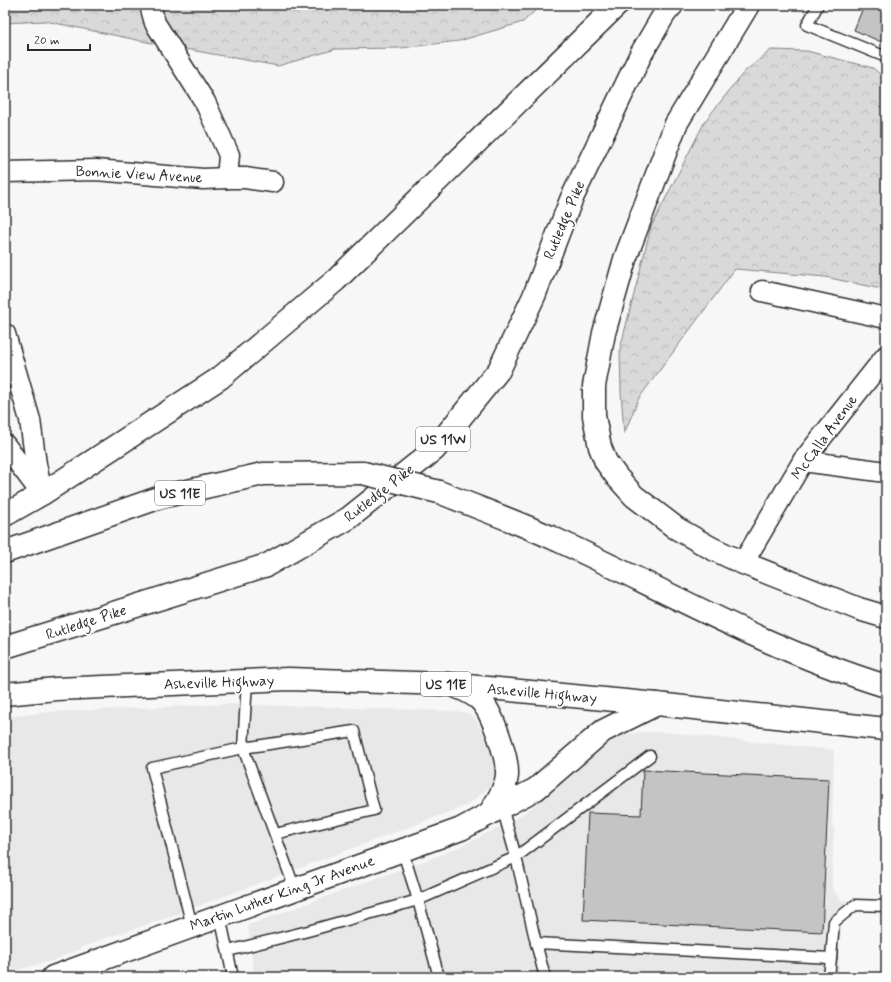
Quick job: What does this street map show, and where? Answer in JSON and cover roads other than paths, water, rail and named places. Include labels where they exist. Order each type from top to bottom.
[{"type":"main road","points":[[5,515],[42,494],[220,378],[330,285],[617,5]]},
{"type":"main road","name":"Rutledge Pike","points":[[5,647],[267,565],[349,518],[434,450],[499,370],[534,296],[571,200],[641,54],[665,13],[672,5]]},
{"type":"main road","points":[[748,5],[676,124],[625,259],[604,333],[594,386],[594,416],[600,447],[606,462],[634,496],[676,528],[711,548],[743,563],[859,609],[886,617]]},
{"type":"main road","name":"US 11E","points":[[5,552],[161,497],[263,474],[363,473],[439,492],[556,539],[686,602],[791,650],[851,675],[886,686]]},
{"type":"main road","name":"Asheville Highway","points":[[5,694],[56,689],[288,679],[447,684],[657,704],[886,729]]},
{"type":"main road","points":[[447,684],[470,692],[480,700],[489,714],[506,761],[507,776],[502,792],[500,808]]},
{"type":"main road","name":"Martin Luther King Jr Avenue","points":[[53,977],[461,829],[536,789],[603,731],[657,704]]},
{"type":"street","points":[[150,5],[155,23],[205,102],[229,155],[227,178]]},
{"type":"street","name":"Bonnie View Avenue","points":[[5,172],[96,170],[203,179],[245,178],[272,182]]},
{"type":"street","points":[[762,291],[886,318]]},
{"type":"street","points":[[5,334],[30,420],[42,494]]},
{"type":"street","name":"McCalla Avenue","points":[[743,563],[803,461],[886,356]]},
{"type":"street","points":[[5,445],[42,494]]},
{"type":"street","points":[[803,461],[886,472]]},
{"type":"lane","points":[[818,5],[807,25],[886,56]]},
{"type":"lane","points":[[247,681],[243,748],[295,889]]},
{"type":"lane","points":[[192,926],[152,768],[243,748],[354,731],[374,810],[275,834]]},
{"type":"lane","points":[[228,951],[308,931],[418,900],[516,857],[650,756]]},
{"type":"lane","points":[[500,808],[516,857],[545,977]]},
{"type":"lane","points":[[402,850],[418,900],[439,977]]},
{"type":"lane","points":[[829,977],[834,922],[855,904],[886,906]]},
{"type":"lane","points":[[220,916],[233,977]]},
{"type":"lane","points":[[536,943],[831,958]]}]
